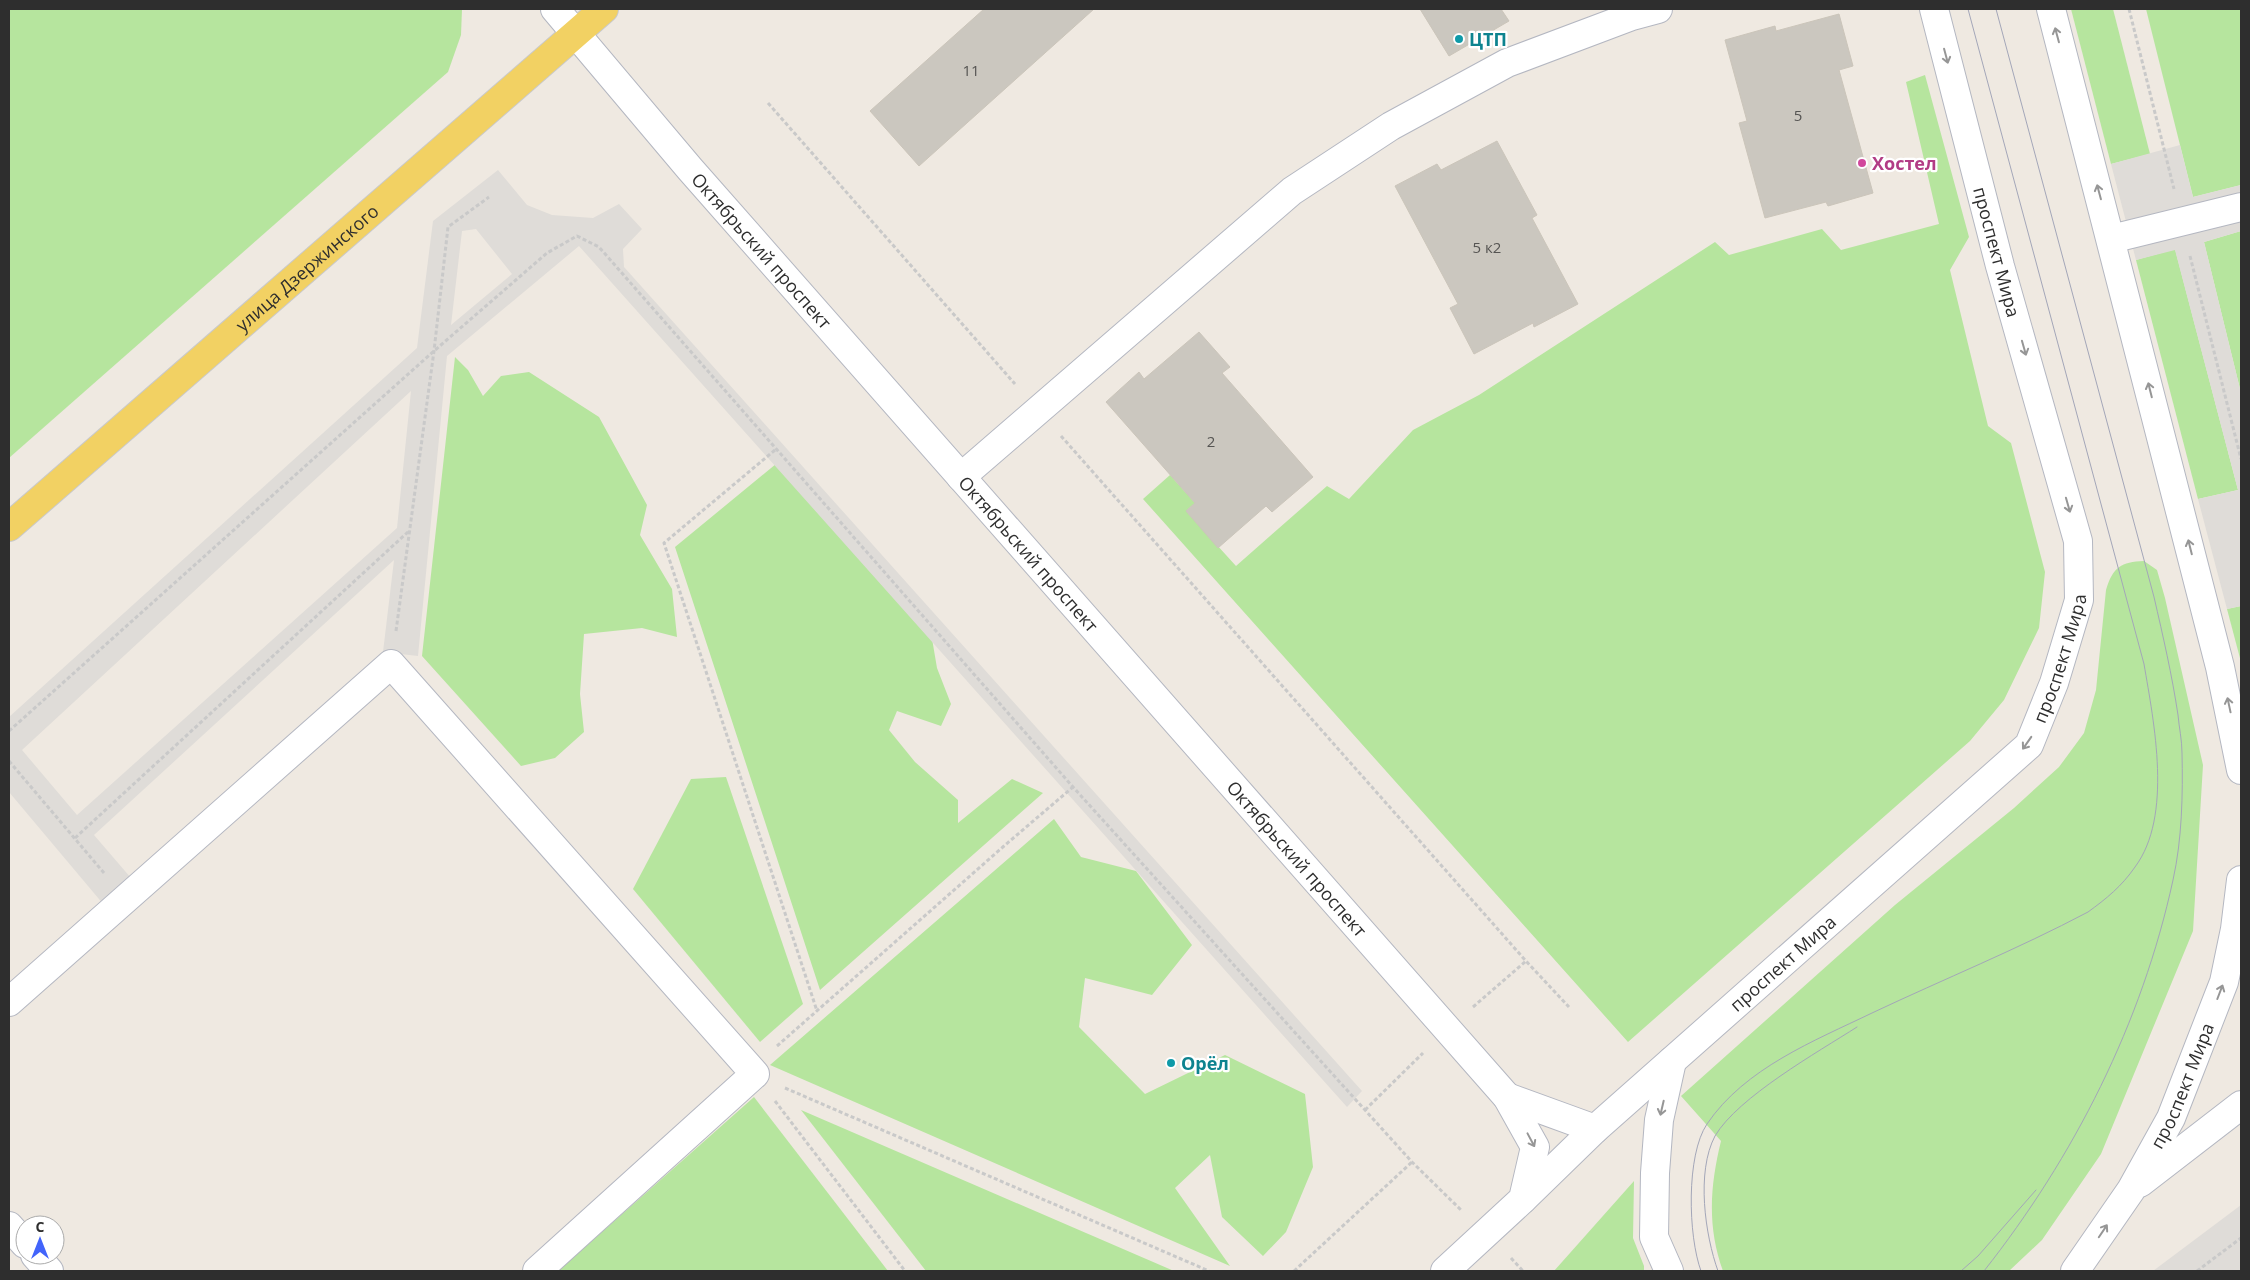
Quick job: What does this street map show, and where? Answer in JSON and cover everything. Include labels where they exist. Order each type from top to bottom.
[{"type":"main road","name":"улица Дзержинского","points":[[9,527],[604,9]]},
{"type":"street","name":"Октябрьский проспект","points":[[555,9],[690,169],[1507,1097],[1535,1147],[1523,1200]]},
{"type":"street","points":[[961,476],[1292,191],[1317,174],[1391,126],[1507,63],[1632,16],[1658,9]]},
{"type":"street","name":"проспект Мира","points":[[1445,1271],[1523,1200],[1595,1130],[2028,745],[2054,683],[2079,600],[2078,541],[2000,266],[1934,9]]},
{"type":"street","points":[[2051,9],[2220,667],[2241,770]]},
{"type":"street","points":[[2111,239],[2241,208]]},
{"type":"street","points":[[9,1002],[391,664],[753,1072],[537,1271]]},
{"type":"street","name":"проспект Мира","points":[[2074,1271],[2131,1190],[2171,1118],[2224,982],[2235,929],[2241,880]]},
{"type":"street","points":[[1669,1271],[1654,1237],[1655,1173],[1659,1120],[1672,1061]]},
{"type":"street","points":[[1507,1097],[1595,1130]]},
{"type":"street","points":[[2131,1190],[2241,1105]]},
{"type":"path","points":[[768,103],[1512,946],[1569,1007]]},
{"type":"path","points":[[391,664],[434,351],[448,227],[488,197]]},
{"type":"path","points":[[9,731],[434,351],[547,253],[577,236],[600,247],[775,450],[1073,787],[1412,1162],[1294,1271]]},
{"type":"path","points":[[775,450],[664,543],[817,1011]]},
{"type":"path","points":[[75,838],[409,531]]},
{"type":"path","points":[[9,761],[126,900]]},
{"type":"path","points":[[753,1072],[817,1011],[1073,787]]},
{"type":"path","points":[[753,1072],[905,1271]]},
{"type":"path","points":[[753,1072],[1209,1271]]},
{"type":"path","points":[[2197,1271],[2241,1238]]},
{"type":"green space","points":[[9,9],[462,9],[461,35],[448,72],[9,458]]},
{"type":"green space","points":[[2071,9],[2113,9],[2150,154],[2111,164]]},
{"type":"green space","points":[[2146,9],[2241,9],[2241,185],[2193,197]]},
{"type":"green space","points":[[1925,75],[1969,237],[1950,270],[1988,426],[2011,443],[2045,572],[2039,628],[2004,700],[1970,741],[1628,1042],[1143,499],[1170,475],[1195,503],[1186,511],[1236,566],[1327,486],[1349,499],[1413,430],[1479,395],[1715,242],[1729,255],[1822,229],[1841,250],[1939,224],[1906,82]]},
{"type":"green space","points":[[2241,231],[2241,393],[2204,242]]},
{"type":"green space","points":[[2175,249],[2238,490],[2198,499],[2136,260]]},
{"type":"green space","points":[[455,357],[468,370],[483,396],[501,376],[529,372],[599,417],[647,505],[640,535],[672,589],[677,637],[642,628],[584,634],[580,694],[584,732],[555,758],[521,766],[422,656]]},
{"type":"green space","points":[[782,459],[929,621],[937,668],[951,704],[941,726],[897,711],[889,730],[915,762],[958,800],[958,823],[1012,779],[1043,793],[820,990],[675,547]]},
{"type":"green space","points":[[2144,561],[2157,570],[2203,765],[2193,931],[2101,1154],[2042,1240],[2009,1271],[1723,1271],[1714,1238],[1712,1222],[1714,1174],[1721,1141],[1681,1096],[1895,905],[2014,808],[2059,767],[2084,733],[2096,690],[2106,590],[2109,582],[2119,567],[2129,563]]},
{"type":"green space","points":[[2241,606],[2241,662],[2227,609]]},
{"type":"green space","points":[[726,777],[803,1004],[760,1042],[633,889],[691,779]]},
{"type":"green space","points":[[1054,819],[1081,857],[1136,871],[1192,945],[1152,995],[1085,978],[1079,1027],[1145,1094],[1225,1055],[1305,1094],[1313,1167],[1286,1232],[1263,1256],[1222,1217],[1210,1155],[1175,1188],[1230,1266],[770,1065]]},
{"type":"green space","points":[[754,1097],[888,1271],[558,1271]]},
{"type":"green space","points":[[801,1110],[1174,1271],[926,1271]]},
{"type":"green space","points":[[1634,1181],[1633,1238],[1644,1266],[1644,1271],[1554,1271]]},
{"type":"shaded area","points":[[2180,145],[2193,197],[2241,185],[2241,231],[2204,242],[2241,393],[2241,606],[2227,609],[2198,499],[2238,490],[2175,250],[2136,260],[2111,164]]},
{"type":"shaded area","points":[[498,170],[527,205],[552,215],[593,218],[619,204],[642,229],[623,249],[624,267],[1362,1091],[1347,1107],[579,246],[447,356],[418,656],[383,652],[394,560],[94,835],[131,878],[104,905],[9,792],[9,717],[417,348],[433,221]],"holes":[[[476,229],[512,274],[451,325],[462,231]],[[411,391],[397,528],[77,815],[22,750]]]},
{"type":"shaded area","points":[[2241,1205],[2241,1269],[2238,1271],[2153,1271]]},
{"type":"building","points":[[984,9],[1094,9],[919,166],[870,111]]},
{"type":"building","name":"ЦТП","points":[[1420,9],[1501,9],[1509,21],[1449,56]]},
{"type":"building","points":[[1839,14],[1853,66],[1839,70],[1873,193],[1828,206],[1826,202],[1765,218],[1739,123],[1747,121],[1725,40],[1775,26],[1776,31]]},
{"type":"building","points":[[1497,141],[1537,215],[1532,218],[1578,304],[1534,327],[1533,323],[1474,354],[1450,308],[1458,304],[1395,186],[1437,164],[1441,170]]},
{"type":"building","points":[[1199,332],[1230,367],[1222,373],[1313,477],[1272,512],[1266,506],[1218,548],[1186,511],[1195,503],[1106,402],[1139,372],[1144,379]]},
{"type":"tram line","points":[[1701,1271],[1692,1217],[1692,1175],[1700,1138],[1707,1124],[1723,1104],[1761,1072],[1804,1046],[1899,1000],[2035,939],[2088,912],[2113,892],[2130,874],[2147,846],[2154,822],[2158,768],[2156,741],[2144,664],[1968,9]]},
{"type":"tram line","points":[[1984,1271],[2017,1227],[2075,1135],[2101,1086],[2123,1036],[2143,985],[2160,933],[2173,880],[2180,833],[2182,785],[2182,748],[2178,715],[2154,597],[1996,9]]},
{"type":"tram line","points":[[1718,1271],[1709,1240],[1704,1204],[1706,1167],[1709,1151],[1715,1136],[1726,1121],[1760,1091],[1801,1062],[1857,1027]]},
{"type":"tram line","points":[[1961,1271],[1978,1256],[2036,1190]]},
{"type":"place","name":"ЦТП","points":[[1459,39]]},
{"type":"place","name":"Хостел","points":[[1862,163]]},
{"type":"place","name":"Орёл","points":[[1171,1063]]}]
